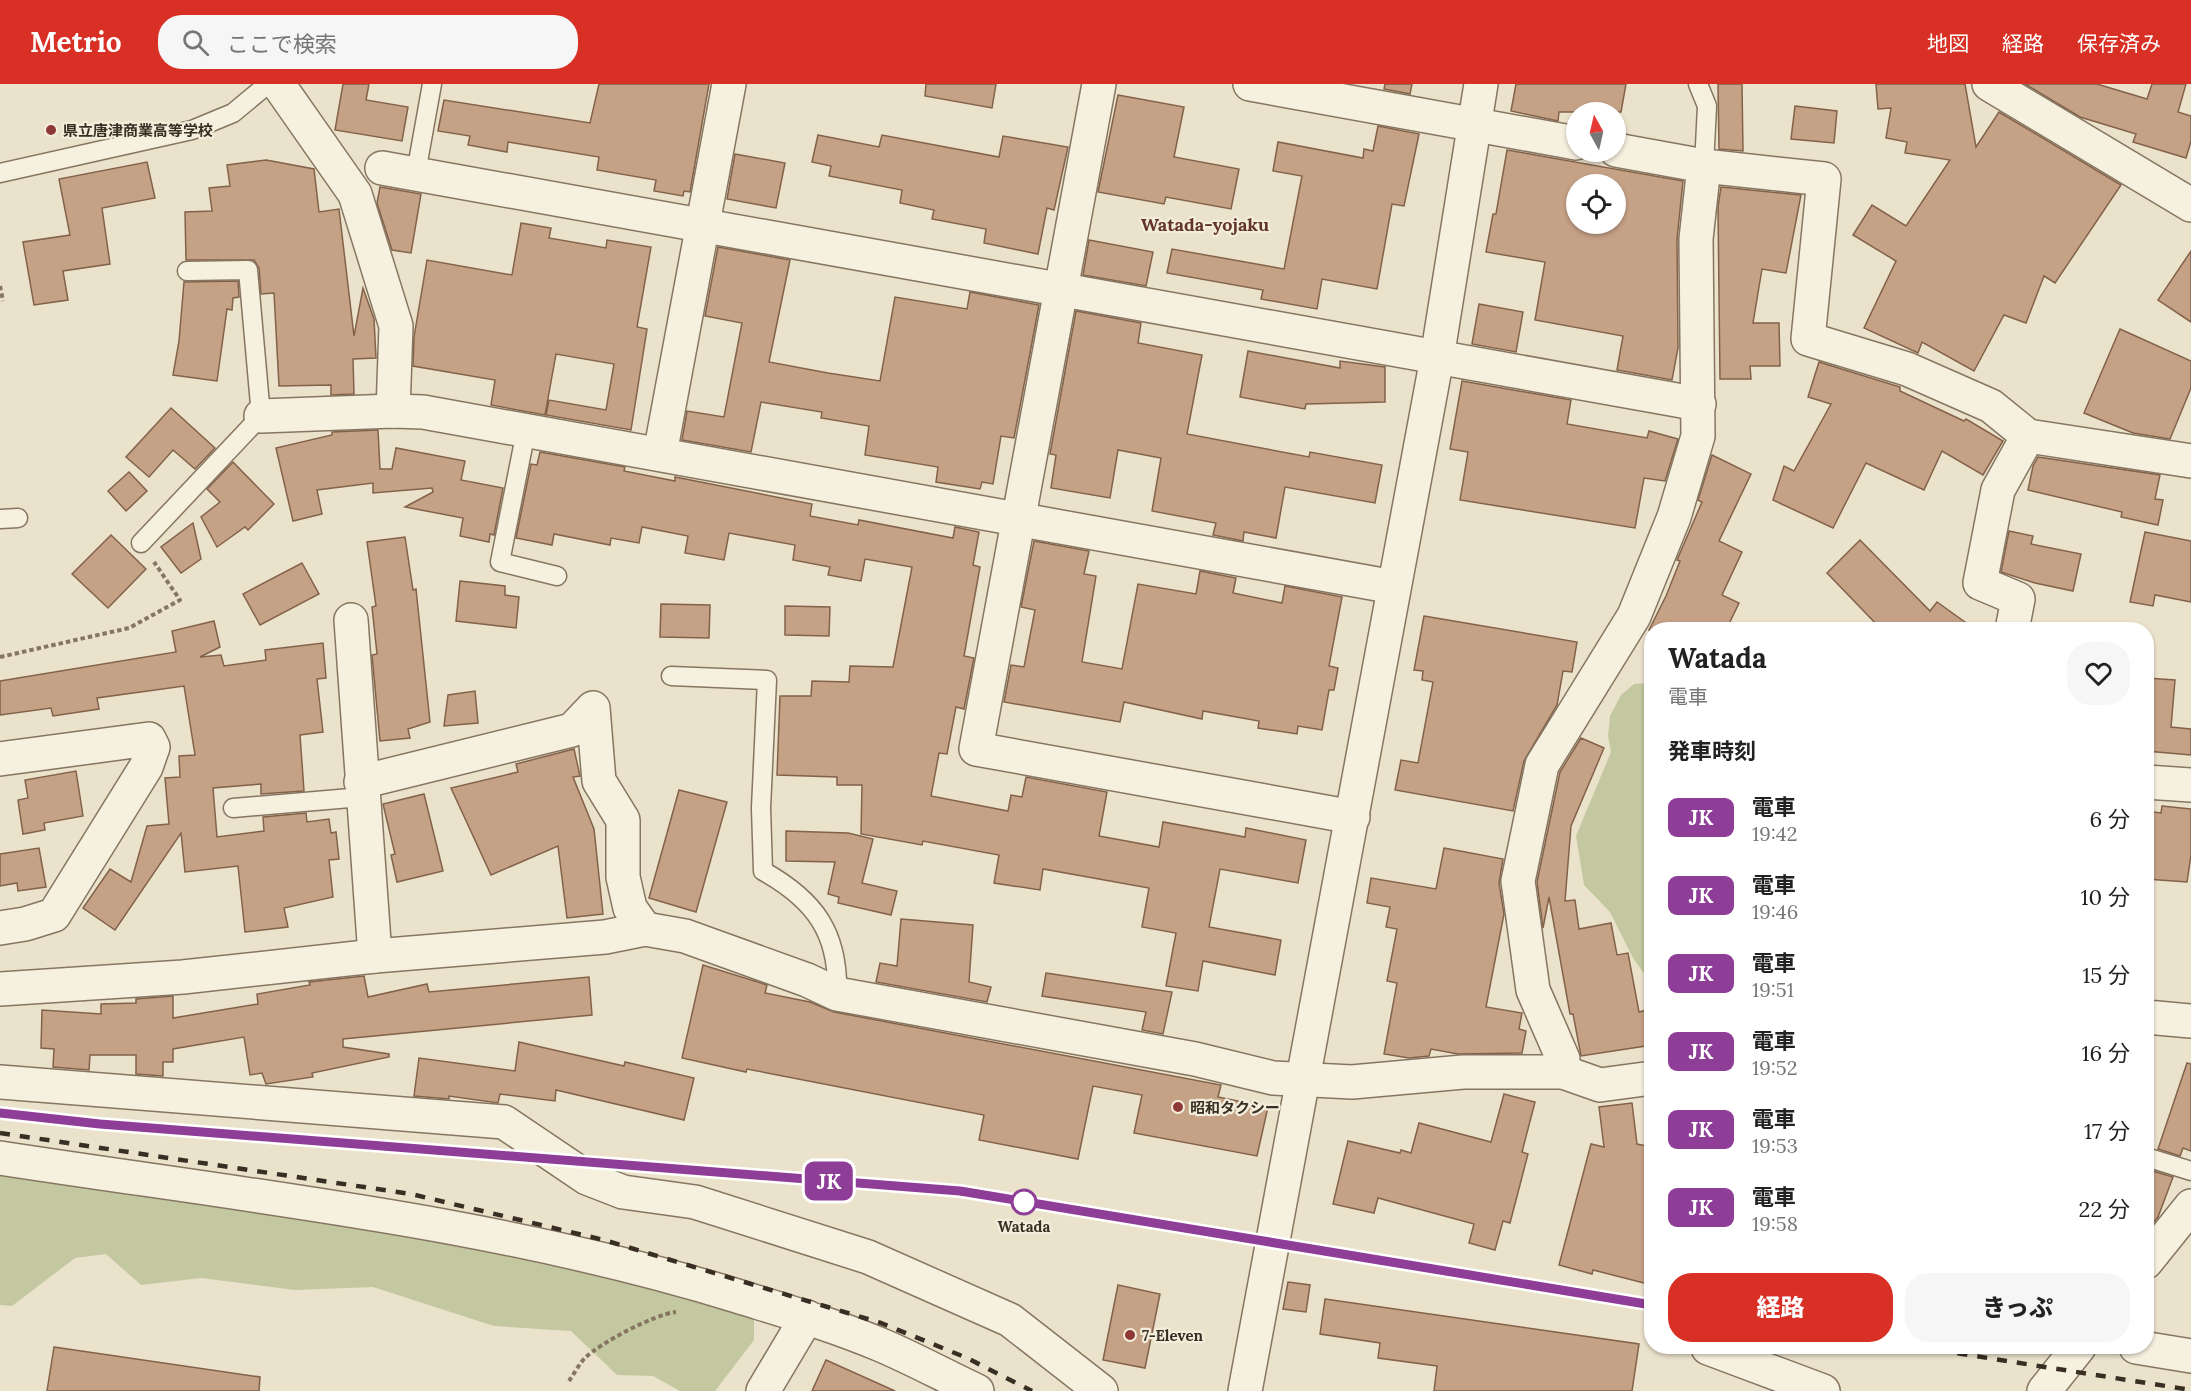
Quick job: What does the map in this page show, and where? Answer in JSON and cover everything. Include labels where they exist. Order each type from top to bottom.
[{"type":"street","points":[[278,84],[355,194],[396,326],[393,411]]},
{"type":"street","points":[[660,454],[729,84]]},
{"type":"street","points":[[1099,84],[976,749],[1353,817]]},
{"type":"street","points":[[1251,84],[1566,141]]},
{"type":"street","points":[[1248,1391],[1302,1079],[1353,817],[1437,358],[1481,84]]},
{"type":"street","points":[[1989,84],[2191,205]]},
{"type":"street","points":[[1626,152],[1704,166],[1824,179],[1808,339],[1907,369],[1991,406],[2028,436],[2191,461]]},
{"type":"street","points":[[1563,1072],[1563,1059],[1533,990],[1518,881],[1542,765],[1634,615],[1674,517],[1698,436],[1696,239],[1704,166]]},
{"type":"street","points":[[382,168],[1699,404]]},
{"type":"street","points":[[261,416],[423,412],[1394,586]]},
{"type":"street","points":[[2014,622],[2018,599],[1980,584],[1998,490],[2028,436]]},
{"type":"street","points":[[351,620],[375,956]]},
{"type":"street","points":[[362,790],[572,730],[593,708],[599,781],[623,820],[623,877],[630,908],[645,929]]},
{"type":"street","points":[[0,759],[149,739],[153,747],[146,767],[54,915],[25,924],[0,928]]},
{"type":"street","points":[[2154,783],[2191,785]]},
{"type":"street","points":[[0,990],[183,977],[375,956],[605,937],[645,929],[685,936],[807,980],[837,994],[1195,1059],[1273,1078],[1352,1082],[1462,1072],[1563,1072],[1600,1085],[1644,1079]]},
{"type":"street","points":[[2154,1018],[2191,1022]]},
{"type":"street","points":[[0,1082],[504,1122],[587,1178],[623,1192],[695,1202],[868,1257],[1010,1320],[1101,1391]]},
{"type":"street","points":[[0,1158],[362,1213],[579,1253],[675,1277],[807,1317],[881,1345],[977,1391]]},
{"type":"street","points":[[2154,1252],[2191,1206]]},
{"type":"street","points":[[763,1391],[807,1317]]},
{"type":"street","points":[[2154,1350],[2191,1356]]},
{"type":"street","points":[[1724,1354],[1823,1391]]},
{"type":"street","points":[[2044,1391],[2073,1354]]},
{"type":"lane","points":[[0,173],[192,130],[233,113],[268,84]]},
{"type":"lane","points":[[416,173],[432,84]]},
{"type":"lane","points":[[1698,84],[1707,106],[1704,166]]},
{"type":"lane","points":[[141,543],[261,416],[248,270],[187,271]]},
{"type":"lane","points":[[526,431],[500,562],[557,576]]},
{"type":"lane","points":[[671,676],[767,680],[761,808],[763,871],[786,884],[820,916],[838,966],[837,994]]},
{"type":"lane","points":[[233,808],[362,790]]},
{"type":"lane","points":[[2154,1159],[2191,1171]]},
{"type":"path","points":[[0,286],[3,302]]},
{"type":"path","points":[[0,657],[129,628],[180,600],[141,543]]},
{"type":"path","points":[[568,1381],[585,1358],[624,1333]]},
{"type":"green space","points":[[1644,683],[1644,974],[1633,958],[1610,912],[1584,885],[1576,836],[1611,752],[1608,736],[1610,716],[1621,695],[1634,684]]},
{"type":"green space","points":[[0,1170],[584,1263],[754,1319],[754,1340],[715,1391],[680,1391],[653,1376],[617,1375],[571,1331],[494,1326],[373,1287],[295,1290],[201,1278],[141,1285],[106,1254],[75,1258],[12,1306],[0,1305]]},
{"type":"building","points":[[343,84],[369,84],[366,100],[408,107],[402,141],[335,130]]},
{"type":"building","points":[[599,84],[709,84],[690,192],[684,191],[683,196],[654,191],[656,180],[597,170],[599,157],[508,142],[507,152],[468,145],[470,136],[438,131],[444,100],[590,123]]},
{"type":"building","points":[[926,84],[996,84],[992,108],[925,96]]},
{"type":"building","points":[[1385,84],[1412,84],[1410,94],[1384,89]]},
{"type":"building","points":[[1516,84],[1626,84],[1623,102],[1566,102],[1566,112],[1559,112],[1558,121],[1511,111]]},
{"type":"building","points":[[1718,84],[1742,84],[1743,151],[1719,149]]},
{"type":"building","points":[[1876,84],[1965,84],[1976,147],[1999,112],[2121,185],[2055,283],[2044,276],[2026,323],[2004,315],[1974,371],[1922,342],[1918,353],[1864,328],[1896,261],[1853,235],[1872,205],[1906,226],[1950,160],[1905,153],[1907,142],[1886,138],[1891,108],[1878,109]]},
{"type":"building","points":[[2025,84],[2097,84],[2147,99],[2152,84],[2186,84],[2178,112],[2191,116],[2191,141],[2186,158],[2133,142],[2136,134],[2080,117]]},
{"type":"building","points":[[1118,95],[1184,107],[1174,157],[1239,169],[1231,209],[1166,197],[1164,204],[1098,192]]},
{"type":"building","points":[[1795,106],[1837,111],[1834,143],[1791,139]]},
{"type":"building","points":[[1378,126],[1419,134],[1404,206],[1392,204],[1377,289],[1322,279],[1317,309],[1261,299],[1263,290],[1167,273],[1172,249],[1284,269],[1302,176],[1273,171],[1278,142],[1363,158],[1364,149],[1373,151]]},
{"type":"building","points":[[818,135],[879,147],[882,135],[999,157],[1003,136],[1068,147],[1054,210],[1047,208],[1038,254],[984,243],[986,229],[932,219],[934,210],[900,203],[902,190],[829,176],[831,166],[812,162]]},
{"type":"building","points":[[1507,150],[1683,181],[1677,239],[1678,348],[1672,380],[1617,370],[1623,336],[1535,320],[1545,262],[1486,252],[1493,214],[1496,214]]},
{"type":"building","points":[[735,154],[785,163],[776,208],[727,199]]},
{"type":"building","points":[[266,160],[314,169],[319,212],[339,209],[354,336],[363,288],[374,319],[376,358],[353,359],[354,394],[331,395],[331,385],[279,386],[274,293],[261,294],[259,268],[254,260],[186,260],[185,212],[212,211],[209,188],[230,186],[227,165]]},
{"type":"building","points":[[147,162],[155,198],[102,208],[110,264],[63,271],[68,300],[34,305],[23,242],[70,235],[59,179]]},
{"type":"building","points":[[380,187],[421,194],[411,253],[392,250],[377,203]]},
{"type":"building","points":[[1721,187],[1801,195],[1786,273],[1762,269],[1753,323],[1779,323],[1780,366],[1750,366],[1751,379],[1720,379],[1718,207]]},
{"type":"building","points":[[521,223],[551,228],[549,238],[606,248],[607,240],[651,247],[637,327],[647,329],[631,430],[546,415],[549,400],[606,410],[614,364],[556,354],[545,415],[491,405],[495,380],[413,366],[414,337],[427,260],[512,275]]},
{"type":"building","points":[[1089,240],[1153,252],[1146,286],[1083,275]]},
{"type":"building","points":[[718,247],[790,260],[769,362],[828,373],[880,381],[895,297],[967,309],[970,292],[1039,305],[1014,438],[1001,436],[993,484],[982,482],[980,489],[936,482],[938,467],[865,455],[869,426],[821,418],[822,412],[761,402],[751,452],[682,440],[687,411],[724,417],[742,323],[705,316]]},
{"type":"building","points":[[2191,251],[2191,322],[2158,300]]},
{"type":"building","points":[[238,281],[239,297],[233,298],[232,310],[227,309],[217,381],[173,375],[179,341],[184,282]]},
{"type":"building","points":[[1479,304],[1523,312],[1516,352],[1472,344]]},
{"type":"building","points":[[1076,311],[1141,323],[1138,343],[1202,355],[1187,434],[1309,457],[1310,452],[1382,465],[1375,503],[1285,487],[1276,538],[1244,532],[1243,541],[1213,535],[1216,523],[1152,511],[1161,458],[1118,450],[1110,498],[1051,488],[1056,455],[1050,454]]},
{"type":"building","points":[[2120,329],[2191,361],[2191,388],[2170,439],[2133,433],[2084,413]]},
{"type":"building","points":[[1248,351],[1340,368],[1340,361],[1385,367],[1385,402],[1306,404],[1305,409],[1240,397]]},
{"type":"building","points":[[1819,362],[1900,387],[1900,391],[1964,421],[1966,419],[2003,441],[1983,475],[1942,451],[1924,490],[1866,463],[1833,528],[1773,500],[1784,466],[1794,471],[1831,404],[1808,397]]},
{"type":"building","points":[[1462,381],[1571,400],[1567,424],[1647,438],[1649,431],[1678,439],[1665,481],[1644,478],[1635,528],[1460,500],[1468,452],[1450,449]]},
{"type":"building","points":[[171,408],[215,448],[195,469],[173,450],[149,477],[126,457]]},
{"type":"building","points":[[378,430],[380,469],[392,469],[396,448],[465,461],[461,480],[503,488],[494,535],[490,534],[489,542],[460,536],[463,518],[405,507],[433,492],[432,488],[373,493],[373,483],[317,490],[322,514],[293,521],[276,448],[332,435],[332,432]]},
{"type":"building","points":[[540,452],[625,467],[624,471],[675,481],[675,477],[812,504],[810,516],[858,525],[859,520],[953,538],[955,527],[979,532],[973,565],[980,567],[964,656],[974,658],[964,709],[956,707],[947,754],[939,753],[931,796],[1008,811],[1011,795],[1022,797],[1026,777],[1107,792],[1099,836],[1159,847],[1163,822],[1245,837],[1246,828],[1306,840],[1298,883],[1220,869],[1209,927],[1281,940],[1275,975],[1203,961],[1198,991],[1166,986],[1176,933],[1142,927],[1149,888],[1043,869],[1040,890],[994,883],[999,855],[923,841],[922,845],[861,834],[862,785],[837,785],[837,777],[777,775],[780,696],[811,696],[812,681],[849,682],[850,666],[893,667],[912,567],[865,559],[861,581],[828,575],[830,567],[793,560],[795,545],[729,533],[724,560],[685,553],[688,536],[642,527],[639,543],[611,538],[610,545],[554,534],[552,545],[516,538],[531,464],[537,465]]},
{"type":"building","points":[[1712,455],[1751,474],[1719,541],[1742,552],[1722,595],[1739,603],[1730,622],[1653,622],[1666,596],[1680,561],[1677,560],[1702,502],[1698,500]]},
{"type":"building","points":[[2038,457],[2160,475],[2155,499],[2163,500],[2158,525],[2121,517],[2122,512],[2028,490],[2033,466]]},
{"type":"building","points":[[233,462],[274,504],[248,530],[245,527],[217,547],[201,517],[220,502],[207,489]]},
{"type":"building","points":[[129,472],[147,491],[126,511],[108,491]]},
{"type":"building","points":[[193,523],[201,559],[181,573],[161,547]]},
{"type":"building","points":[[2009,531],[2033,536],[2031,544],[2081,554],[2073,591],[2035,583],[2001,572]]},
{"type":"building","points":[[2145,532],[2191,541],[2191,602],[2155,595],[2153,606],[2130,602]]},
{"type":"building","points":[[111,535],[146,569],[108,608],[72,574]]},
{"type":"building","points":[[405,537],[413,590],[416,589],[430,722],[408,729],[410,738],[380,741],[372,655],[377,654],[372,607],[376,606],[367,542]]},
{"type":"building","points":[[1860,540],[1930,611],[1937,602],[1965,622],[1874,622],[1827,573]]},
{"type":"building","points":[[1034,541],[1089,551],[1084,574],[1096,576],[1082,662],[1122,669],[1138,584],[1196,594],[1200,571],[1236,578],[1233,593],[1282,603],[1285,586],[1342,597],[1329,666],[1338,668],[1334,690],[1329,690],[1322,730],[1298,726],[1297,734],[1258,728],[1259,721],[1203,711],[1202,719],[1124,702],[1120,722],[1004,702],[1011,665],[1024,667],[1035,610],[1021,607]]},
{"type":"building","points":[[302,563],[319,594],[260,625],[243,594]]},
{"type":"building","points":[[460,581],[505,586],[505,595],[519,597],[516,628],[456,621]]},
{"type":"building","points":[[661,604],[710,605],[709,638],[660,637]]},
{"type":"building","points":[[785,606],[830,607],[829,636],[785,635]]},
{"type":"building","points":[[1424,616],[1577,642],[1572,672],[1563,671],[1557,705],[1524,761],[1513,811],[1395,790],[1401,760],[1418,763],[1433,682],[1422,680],[1423,671],[1414,670]]},
{"type":"building","points":[[214,621],[220,647],[200,657],[221,655],[224,666],[266,660],[265,650],[323,643],[326,678],[317,679],[323,732],[300,735],[304,791],[261,794],[261,784],[213,788],[217,837],[264,831],[263,817],[306,813],[307,822],[329,819],[331,833],[336,832],[339,859],[329,860],[333,897],[284,908],[288,927],[245,932],[238,866],[185,872],[181,833],[115,930],[83,908],[110,869],[131,882],[147,826],[169,824],[165,778],[180,777],[179,756],[195,755],[184,686],[97,698],[99,709],[53,716],[51,708],[0,715],[0,681],[176,652],[172,631]]},
{"type":"building","points":[[2154,679],[2175,680],[2171,727],[2191,729],[2191,755],[2154,752]]},
{"type":"building","points":[[475,691],[478,723],[444,726],[448,695]]},
{"type":"building","points":[[1581,738],[1604,748],[1571,826],[1565,901],[1575,900],[1579,929],[1611,923],[1617,955],[1628,953],[1639,1012],[1644,1011],[1644,1046],[1581,1056],[1573,1014],[1570,1014],[1549,897],[1543,928],[1537,882],[1560,772]]},
{"type":"building","points":[[574,749],[580,776],[573,777],[594,829],[603,914],[567,918],[558,846],[491,875],[451,788],[518,772],[516,764]]},
{"type":"building","points":[[76,771],[83,816],[44,823],[45,830],[23,834],[18,800],[28,798],[25,780]]},
{"type":"building","points":[[679,790],[727,802],[696,912],[649,898]]},
{"type":"building","points":[[424,794],[443,871],[397,882],[391,855],[395,854],[383,804]]},
{"type":"building","points":[[2162,806],[2191,809],[2191,855],[2187,882],[2154,880],[2154,812],[2161,813]]},
{"type":"building","points":[[786,831],[848,833],[873,839],[862,883],[897,891],[891,915],[838,903],[839,897],[828,894],[835,862],[786,861]]},
{"type":"building","points":[[39,848],[46,887],[18,891],[17,883],[0,886],[0,854]]},
{"type":"building","points":[[1444,848],[1503,859],[1499,883],[1504,914],[1486,1007],[1522,1013],[1519,1029],[1526,1031],[1522,1053],[1458,1054],[1431,1049],[1429,1056],[1409,1058],[1384,1054],[1397,983],[1387,981],[1397,929],[1386,927],[1390,907],[1367,903],[1371,878],[1436,889]]},
{"type":"building","points":[[901,919],[973,925],[969,982],[991,987],[987,1002],[876,982],[880,963],[897,966]]},
{"type":"building","points":[[703,965],[767,985],[765,993],[810,1002],[834,1012],[1221,1085],[1218,1097],[1268,1107],[1257,1156],[1134,1133],[1142,1095],[1093,1086],[1078,1159],[979,1140],[984,1115],[747,1069],[746,1072],[682,1058]]},
{"type":"building","points":[[1046,973],[1172,992],[1163,1034],[1142,1030],[1146,1012],[1042,996]]},
{"type":"building","points":[[364,976],[368,997],[427,984],[429,992],[589,977],[592,1015],[343,1039],[343,1047],[389,1054],[389,1057],[312,1073],[313,1077],[266,1084],[262,1073],[250,1075],[244,1037],[173,1049],[173,1062],[163,1062],[163,1076],[136,1074],[136,1055],[90,1055],[89,1070],[53,1067],[54,1049],[41,1048],[42,1010],[101,1014],[101,1004],[136,1003],[136,999],[173,996],[173,1018],[258,1004],[257,994],[310,985],[309,982]]},
{"type":"building","points":[[519,1042],[624,1066],[625,1062],[694,1078],[684,1120],[556,1090],[555,1101],[500,1094],[498,1103],[449,1096],[449,1099],[414,1096],[419,1058],[515,1071]]},
{"type":"building","points":[[2187,1063],[2191,1064],[2191,1151],[2183,1148],[2180,1156],[2158,1149]]},
{"type":"building","points":[[1504,1094],[1535,1102],[1522,1152],[1528,1154],[1510,1223],[1503,1221],[1495,1250],[1469,1243],[1474,1224],[1378,1198],[1374,1213],[1333,1204],[1348,1141],[1400,1153],[1401,1150],[1411,1153],[1419,1123],[1491,1142]]},
{"type":"building","points":[[1632,1103],[1637,1144],[1644,1145],[1644,1283],[1593,1270],[1592,1274],[1559,1265],[1591,1144],[1604,1147],[1599,1107]]},
{"type":"building","points":[[2154,1171],[2173,1177],[2158,1217],[2154,1222]]},
{"type":"building","points":[[1288,1282],[1310,1285],[1306,1312],[1283,1309]]},
{"type":"building","points":[[1118,1285],[1160,1294],[1145,1368],[1103,1360]]},
{"type":"building","points":[[1325,1299],[1639,1344],[1632,1391],[1434,1391],[1437,1366],[1378,1358],[1380,1343],[1320,1334]]},
{"type":"building","points":[[54,1347],[260,1377],[259,1391],[47,1391]]},
{"type":"building","points":[[826,1360],[895,1391],[812,1391]]},
{"type":"railway","points":[[0,1113],[100,1124],[960,1191],[1644,1304]]},
{"type":"railway","points":[[0,1133],[411,1194],[604,1240],[881,1323],[967,1358],[1032,1391]]},
{"type":"railway","points":[[1962,1354],[2191,1390]]},
{"type":"train","name":"JK","points":[[0,1113],[100,1124],[960,1191],[1644,1304]]},
{"type":"place","name":"県立唐津商業高等学校","points":[[51,130]]},
{"type":"place","name":"昭和タクシー","points":[[1178,1107]]},
{"type":"place","name":"Watada","points":[[1024,1202]]},
{"type":"place","name":"7-Eleven","points":[[1130,1335]]},
{"type":"district","name":"Watada-yojaku","points":[[1205,224]]}]
